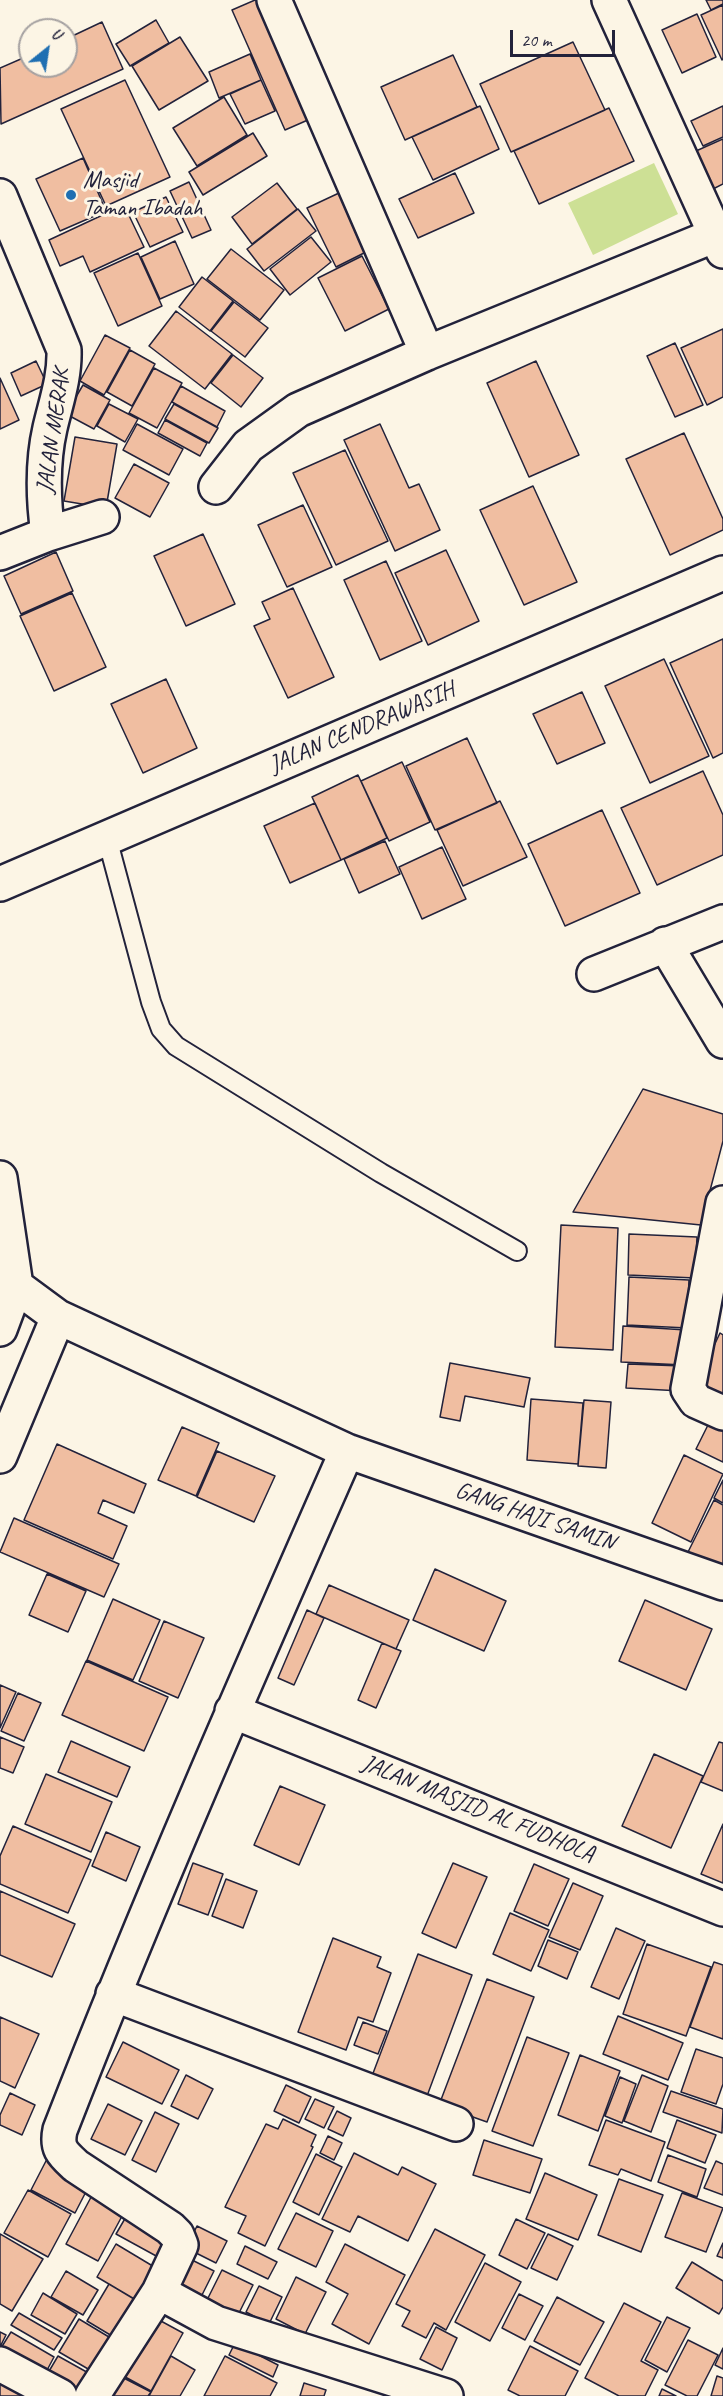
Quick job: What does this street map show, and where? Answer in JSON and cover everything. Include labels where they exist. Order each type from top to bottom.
[{"type":"street","points":[[274,0],[427,353]]},
{"type":"street","points":[[216,487],[248,446],[298,410],[427,353],[721,239],[609,0]]},
{"type":"street","name":"JALAN MERAK","points":[[0,196],[64,350],[65,368],[50,430],[44,471],[43,499],[48,534]]},
{"type":"street","points":[[0,553],[48,534],[102,518]]},
{"type":"street","name":"JALAN CENDRAWASIH","points":[[0,884],[723,573]]},
{"type":"street","points":[[594,974],[723,922]]},
{"type":"street","points":[[665,944],[723,1041]]},
{"type":"street","points":[[0,1178],[16,1286],[0,1329]]},
{"type":"street","points":[[723,1203],[688,1389],[696,1401],[723,1413]]},
{"type":"street","points":[[0,1456],[58,1317],[16,1286]]},
{"type":"street","name":"GANG HAJI SAMIN","points":[[58,1317],[347,1451],[723,1582]]},
{"type":"street","points":[[92,2396],[159,2292],[181,2245],[177,2235],[76,2166],[60,2149],[58,2141],[112,1994],[232,1711],[347,1451]]},
{"type":"street","name":"JALAN MASJID AL FUDHOLA","points":[[232,1711],[723,1909]]},
{"type":"street","points":[[112,1994],[456,2124]]},
{"type":"street","points":[[159,2292],[216,2323],[446,2396]]},
{"type":"street","points":[[0,2364],[60,2396]]},
{"type":"lane","points":[[107,838],[152,1002],[161,1029],[176,1046],[381,1173],[517,1251]]},
{"type":"green space","points":[[654,163],[678,214],[593,255],[568,203]]},
{"type":"building","points":[[255,0],[267,0],[317,116],[285,130],[232,10]]},
{"type":"building","points":[[706,0],[723,0],[723,4],[711,10]]},
{"type":"building","points":[[723,5],[723,59],[722,60],[701,15]]},
{"type":"building","points":[[697,14],[716,57],[682,73],[662,30]]},
{"type":"building","points":[[156,20],[169,43],[130,66],[116,44]]},
{"type":"building","points":[[102,22],[123,69],[1,124],[0,68],[18,60],[18,78],[78,78],[78,33]]},
{"type":"building","points":[[180,37],[208,81],[159,110],[132,66]]},
{"type":"building","points":[[573,42],[605,110],[511,152],[480,84]]},
{"type":"building","points":[[250,54],[261,80],[219,98],[209,72]]},
{"type":"building","points":[[453,55],[477,107],[405,140],[381,87]]},
{"type":"building","points":[[125,80],[170,177],[106,206],[61,109]]},
{"type":"building","points":[[261,80],[275,111],[245,124],[230,94]]},
{"type":"building","points":[[224,97],[247,135],[197,166],[173,128]]},
{"type":"building","points":[[480,106],[499,149],[433,180],[412,137]]},
{"type":"building","points":[[723,106],[723,137],[703,146],[691,121]]},
{"type":"building","points":[[609,108],[634,161],[539,204],[514,151]]},
{"type":"building","points":[[253,133],[267,156],[203,195],[189,172]]},
{"type":"building","points":[[723,139],[723,184],[713,189],[696,151]]},
{"type":"building","name":"Masjid Taman Ibadah","points":[[83,158],[106,211],[60,231],[36,179]]},
{"type":"building","points":[[455,173],[474,213],[418,238],[399,199]]},
{"type":"building","points":[[189,182],[211,230],[192,238],[170,191]]},
{"type":"building","points":[[277,183],[297,209],[252,244],[232,217]]},
{"type":"building","points":[[339,193],[368,251],[336,267],[307,208]]},
{"type":"building","points":[[166,197],[183,232],[150,247],[133,212]]},
{"type":"building","points":[[124,205],[144,247],[90,272],[83,256],[60,266],[49,240]]},
{"type":"building","points":[[298,209],[316,231],[264,271],[247,249]]},
{"type":"building","points":[[311,237],[331,262],[290,295],[270,269]]},
{"type":"building","points":[[175,241],[194,284],[160,299],[141,257]]},
{"type":"building","points":[[231,249],[284,290],[260,320],[207,279]]},
{"type":"building","points":[[138,253],[162,306],[118,326],[94,273]]},
{"type":"building","points":[[362,256],[389,309],[345,331],[318,278]]},
{"type":"building","points":[[202,277],[233,301],[210,331],[179,307]]},
{"type":"building","points":[[234,302],[268,328],[245,357],[211,331]]},
{"type":"building","points":[[176,311],[232,354],[205,389],[149,346]]},
{"type":"building","points":[[723,329],[723,397],[707,405],[681,348]]},
{"type":"building","points":[[105,335],[130,348],[104,395],[80,381]]},
{"type":"building","points":[[675,343],[703,405],[675,417],[647,356]]},
{"type":"building","points":[[130,350],[155,364],[132,406],[107,392]]},
{"type":"building","points":[[233,355],[263,378],[241,407],[211,383]]},
{"type":"building","points":[[36,361],[47,384],[21,396],[11,373]]},
{"type":"building","points":[[536,361],[579,455],[529,477],[487,383]]},
{"type":"building","points":[[154,368],[182,383],[157,428],[129,413]]},
{"type":"building","points":[[0,378],[19,420],[0,429]]},
{"type":"building","points":[[83,385],[110,400],[94,429],[66,414]]},
{"type":"building","points":[[181,386],[225,411],[217,427],[172,402]]},
{"type":"building","points":[[109,404],[138,419],[125,442],[97,426]]},
{"type":"building","points":[[174,404],[218,428],[209,443],[165,419]]},
{"type":"building","points":[[165,420],[207,443],[200,456],[158,433]]},
{"type":"building","points":[[137,424],[183,449],[169,475],[123,450]]},
{"type":"building","points":[[380,424],[409,488],[419,484],[440,530],[395,551],[344,440]]},
{"type":"building","points":[[684,433],[723,519],[723,530],[670,555],[626,459]]},
{"type":"building","points":[[75,437],[117,444],[106,508],[64,501]]},
{"type":"building","points":[[345,450],[388,541],[336,565],[293,473]]},
{"type":"building","points":[[134,464],[169,483],[150,517],[115,498]]},
{"type":"building","points":[[533,486],[577,582],[524,605],[480,510]]},
{"type":"building","points":[[303,505],[332,567],[287,587],[258,525]]},
{"type":"building","points":[[203,534],[235,604],[186,626],[154,556]]},
{"type":"building","points":[[446,550],[479,621],[428,645],[395,573]]},
{"type":"building","points":[[56,552],[73,591],[21,614],[4,576]]},
{"type":"building","points":[[386,561],[422,641],[380,660],[344,580]]},
{"type":"building","points":[[293,588],[334,677],[288,698],[254,626],[270,619],[262,602]]},
{"type":"building","points":[[72,593],[106,667],[54,691],[20,616]]},
{"type":"building","points":[[723,639],[723,753],[713,758],[670,663]]},
{"type":"building","points":[[664,659],[709,756],[650,783],[605,686]]},
{"type":"building","points":[[166,679],[197,748],[143,773],[111,704]]},
{"type":"building","points":[[582,692],[605,743],[557,764],[533,714]]},
{"type":"building","points":[[467,738],[497,803],[435,830],[406,766]]},
{"type":"building","points":[[402,762],[430,822],[389,841],[361,781]]},
{"type":"building","points":[[703,771],[723,815],[723,855],[657,885],[621,808]]},
{"type":"building","points":[[358,775],[387,838],[341,860],[312,797]]},
{"type":"building","points":[[500,801],[527,857],[463,886],[437,830]]},
{"type":"building","points":[[315,803],[341,860],[290,883],[264,826]]},
{"type":"building","points":[[602,810],[640,893],[565,926],[528,844]]},
{"type":"building","points":[[385,841],[400,874],[359,893],[344,859]]},
{"type":"building","points":[[442,847],[466,899],[422,919],[399,867]]},
{"type":"building","points":[[643,1089],[723,1114],[723,1141],[701,1225],[573,1212]]},
{"type":"building","points":[[561,1225],[618,1228],[613,1350],[555,1347]]},
{"type":"building","points":[[629,1234],[697,1237],[695,1278],[628,1275]]},
{"type":"building","points":[[629,1277],[689,1280],[687,1328],[627,1325]]},
{"type":"building","points":[[623,1326],[686,1330],[684,1365],[621,1362]]},
{"type":"building","points":[[720,1333],[723,1335],[723,1396],[696,1384]]},
{"type":"building","points":[[450,1363],[530,1378],[524,1407],[465,1396],[460,1421],[440,1417]]},
{"type":"building","points":[[628,1364],[682,1366],[681,1391],[626,1388]]},
{"type":"building","points":[[531,1399],[583,1403],[578,1464],[527,1460]]},
{"type":"building","points":[[584,1400],[611,1402],[606,1468],[578,1466]]},
{"type":"building","points":[[714,1413],[723,1417],[723,1462],[696,1449]]},
{"type":"building","points":[[182,1427],[219,1443],[196,1496],[158,1480]]},
{"type":"building","points":[[57,1444],[146,1484],[134,1513],[103,1500],[98,1513],[127,1526],[113,1559],[24,1520]]},
{"type":"building","points":[[217,1451],[275,1476],[254,1522],[197,1497]]},
{"type":"building","points":[[684,1455],[723,1474],[691,1542],[652,1523]]},
{"type":"building","points":[[723,1480],[723,1503],[714,1498]]},
{"type":"building","points":[[714,1500],[723,1505],[723,1574],[686,1556]]},
{"type":"building","points":[[14,1518],[119,1564],[104,1597],[0,1552]]},
{"type":"building","points":[[435,1569],[506,1601],[484,1651],[413,1620]]},
{"type":"building","points":[[47,1574],[86,1591],[68,1632],[29,1615]]},
{"type":"building","points":[[329,1585],[409,1620],[396,1649],[316,1614]]},
{"type":"building","points":[[113,1599],[160,1620],[133,1680],[87,1660]]},
{"type":"building","points":[[645,1600],[712,1629],[686,1690],[619,1661]]},
{"type":"building","points":[[307,1610],[324,1618],[294,1685],[278,1678]]},
{"type":"building","points":[[164,1621],[204,1638],[178,1698],[139,1681]]},
{"type":"building","points":[[382,1643],[401,1651],[376,1708],[358,1700]]},
{"type":"building","points":[[86,1661],[168,1697],[144,1751],[62,1715]]},
{"type":"building","points":[[0,1685],[16,1692],[0,1728]]},
{"type":"building","points":[[18,1693],[41,1703],[24,1741],[1,1731]]},
{"type":"building","points":[[0,1737],[24,1747],[13,1773],[0,1768]]},
{"type":"building","points":[[71,1741],[130,1767],[117,1797],[58,1772]]},
{"type":"building","points":[[719,1742],[723,1743],[723,1791],[701,1782]]},
{"type":"building","points":[[654,1754],[703,1776],[671,1848],[622,1826]]},
{"type":"building","points":[[46,1774],[112,1802],[91,1852],[25,1824]]},
{"type":"building","points":[[280,1786],[325,1805],[299,1865],[254,1845]]},
{"type":"building","points":[[723,1824],[723,1883],[701,1874]]},
{"type":"building","points":[[13,1826],[91,1860],[68,1913],[0,1884],[0,1856]]},
{"type":"building","points":[[106,1832],[140,1847],[126,1881],[92,1866]]},
{"type":"building","points":[[193,1863],[223,1874],[208,1915],[178,1904]]},
{"type":"building","points":[[453,1863],[487,1877],[456,1948],[422,1933]]},
{"type":"building","points":[[534,1864],[569,1879],[548,1926],[514,1911]]},
{"type":"building","points":[[226,1879],[257,1891],[243,1928],[212,1916]]},
{"type":"building","points":[[573,1883],[603,1896],[580,1950],[549,1937]]},
{"type":"building","points":[[0,1891],[75,1924],[52,1977],[0,1955]]},
{"type":"building","points":[[510,1913],[549,1930],[531,1971],[493,1954]]},
{"type":"building","points":[[616,1928],[645,1941],[619,1999],[591,1987]]},
{"type":"building","points":[[333,1938],[381,1957],[377,1967],[391,1973],[373,2022],[358,2017],[346,2050],[298,2032]]},
{"type":"building","points":[[548,1940],[578,1952],[567,1979],[538,1966]]},
{"type":"building","points":[[647,1944],[711,1967],[686,2036],[623,2014]]},
{"type":"building","points":[[418,1954],[472,1975],[427,2096],[372,2076]]},
{"type":"building","points":[[714,1962],[723,1965],[723,2039],[690,2027]]},
{"type":"building","points":[[487,1979],[534,1997],[487,2122],[439,2105]]},
{"type":"building","points":[[618,2016],[683,2043],[668,2080],[603,2054]]},
{"type":"building","points":[[0,2017],[39,2034],[15,2088],[0,2081]]},
{"type":"building","points":[[363,2022],[387,2031],[378,2054],[354,2045]]},
{"type":"building","points":[[527,2037],[569,2053],[533,2146],[492,2131]]},
{"type":"building","points":[[123,2042],[179,2070],[162,2104],[106,2077]]},
{"type":"building","points":[[696,2049],[723,2058],[723,2084],[716,2104],[681,2092]]},
{"type":"building","points":[[580,2055],[620,2071],[598,2131],[558,2115]]},
{"type":"building","points":[[186,2075],[213,2089],[198,2119],[171,2106]]},
{"type":"building","points":[[642,2075],[668,2086],[651,2132],[624,2121]]},
{"type":"building","points":[[620,2077],[636,2084],[622,2123],[605,2116]]},
{"type":"building","points":[[286,2085],[311,2097],[299,2123],[274,2111]]},
{"type":"building","points":[[671,2091],[723,2109],[722,2133],[663,2112]]},
{"type":"building","points":[[10,2093],[35,2105],[22,2135],[0,2125],[0,2115]]},
{"type":"building","points":[[315,2099],[334,2107],[324,2128],[305,2119]]},
{"type":"building","points":[[108,2104],[142,2121],[125,2155],[91,2139]]},
{"type":"building","points":[[337,2111],[351,2118],[343,2136],[328,2129]]},
{"type":"building","points":[[155,2112],[179,2124],[156,2172],[132,2160]]},
{"type":"building","points":[[283,2119],[316,2135],[311,2146],[313,2147],[265,2246],[238,2233],[246,2216],[225,2207],[266,2124],[278,2129]]},
{"type":"building","points":[[606,2120],[665,2142],[651,2181],[621,2169],[618,2175],[589,2165]]},
{"type":"building","points":[[677,2120],[716,2135],[705,2163],[667,2148]]},
{"type":"building","points":[[328,2136],[342,2143],[334,2160],[320,2153]]},
{"type":"building","points":[[484,2140],[542,2159],[530,2193],[473,2175]]},
{"type":"building","points":[[354,2153],[398,2175],[402,2167],[436,2184],[408,2241],[358,2216],[350,2232],[322,2219]]},
{"type":"building","points":[[316,2154],[342,2167],[319,2215],[293,2202]]},
{"type":"building","points":[[668,2155],[706,2169],[697,2197],[658,2182]]},
{"type":"building","points":[[47,2159],[91,2182],[75,2213],[31,2190]]},
{"type":"building","points":[[716,2161],[723,2164],[723,2195],[704,2188]]},
{"type":"building","points":[[545,2173],[597,2195],[578,2240],[526,2219]]},
{"type":"building","points":[[619,2179],[663,2195],[641,2252],[598,2235]]},
{"type":"building","points":[[97,2186],[129,2203],[98,2261],[66,2244]]},
{"type":"building","points":[[28,2190],[71,2214],[48,2257],[4,2233]]},
{"type":"building","points":[[682,2193],[723,2208],[706,2252],[665,2237]]},
{"type":"building","points":[[130,2210],[171,2234],[158,2257],[116,2234]]},
{"type":"building","points":[[296,2213],[333,2231],[316,2267],[278,2249]]},
{"type":"building","points":[[516,2219],[545,2233],[527,2269],[499,2255]]},
{"type":"building","points":[[197,2226],[227,2241],[216,2263],[186,2248]]},
{"type":"building","points":[[435,2229],[485,2255],[446,2330],[434,2323],[426,2338],[402,2326],[410,2311],[396,2304]]},
{"type":"building","points":[[0,2234],[43,2259],[12,2311],[0,2304]]},
{"type":"building","points":[[548,2234],[573,2246],[557,2280],[531,2268]]},
{"type":"building","points":[[723,2243],[723,2258],[717,2256]]},
{"type":"building","points":[[116,2244],[156,2268],[136,2300],[97,2277]]},
{"type":"building","points":[[345,2244],[405,2275],[369,2344],[332,2324],[348,2294],[326,2282]]},
{"type":"building","points":[[245,2246],[277,2262],[268,2279],[237,2264]]},
{"type":"building","points":[[182,2255],[214,2271],[201,2297],[169,2281]]},
{"type":"building","points":[[692,2262],[723,2281],[723,2307],[719,2314],[676,2288]]},
{"type":"building","points":[[485,2263],[521,2282],[490,2341],[455,2322]]},
{"type":"building","points":[[222,2270],[253,2285],[237,2317],[206,2302]]},
{"type":"building","points":[[66,2271],[98,2290],[83,2315],[51,2297]]},
{"type":"building","points":[[296,2277],[326,2292],[305,2334],[276,2319]]},
{"type":"building","points":[[109,2284],[139,2302],[117,2339],[87,2321]]},
{"type":"building","points":[[259,2286],[282,2297],[269,2324],[246,2312]]},
{"type":"building","points":[[43,2293],[77,2314],[65,2334],[31,2315]]},
{"type":"building","points":[[519,2294],[543,2306],[525,2340],[502,2328]]},
{"type":"building","points":[[557,2297],[604,2322],[580,2365],[534,2341]]},
{"type":"building","points":[[624,2303],[661,2322],[641,2361],[658,2370],[645,2396],[619,2396],[585,2378]]},
{"type":"building","points":[[19,2313],[62,2338],[54,2350],[11,2325]]},
{"type":"building","points":[[148,2314],[183,2333],[151,2391],[116,2372]]},
{"type":"building","points":[[667,2317],[690,2328],[667,2372],[645,2360]]},
{"type":"building","points":[[79,2319],[114,2340],[95,2373],[59,2352]]},
{"type":"building","points":[[436,2327],[457,2338],[442,2370],[420,2359]]},
{"type":"building","points":[[0,2332],[6,2335],[0,2347]]},
{"type":"building","points":[[11,2332],[54,2357],[45,2374],[1,2348]]},
{"type":"building","points":[[688,2340],[718,2355],[697,2396],[687,2396],[665,2385]]},
{"type":"building","points":[[235,2343],[278,2365],[273,2377],[229,2355]]},
{"type":"building","points":[[530,2346],[578,2371],[565,2396],[520,2396],[508,2390]]},
{"type":"building","points":[[723,2348],[723,2369],[715,2365]]},
{"type":"building","points":[[58,2356],[92,2375],[80,2396],[45,2378]]},
{"type":"building","points":[[171,2356],[195,2370],[180,2396],[149,2396]]},
{"type":"building","points":[[225,2356],[277,2383],[270,2396],[204,2396]]},
{"type":"building","points":[[112,2372],[151,2392],[148,2396],[99,2396]]},
{"type":"building","points":[[0,2375],[26,2396],[0,2396]]},
{"type":"building","points":[[717,2376],[723,2378],[723,2396],[711,2396]]},
{"type":"building","points":[[304,2383],[326,2390],[324,2396],[300,2396]]},
{"type":"building","points":[[662,2389],[676,2396],[659,2396]]},
{"type":"place","name":"Masjid Taman Ibadah","points":[[71,195]]}]
